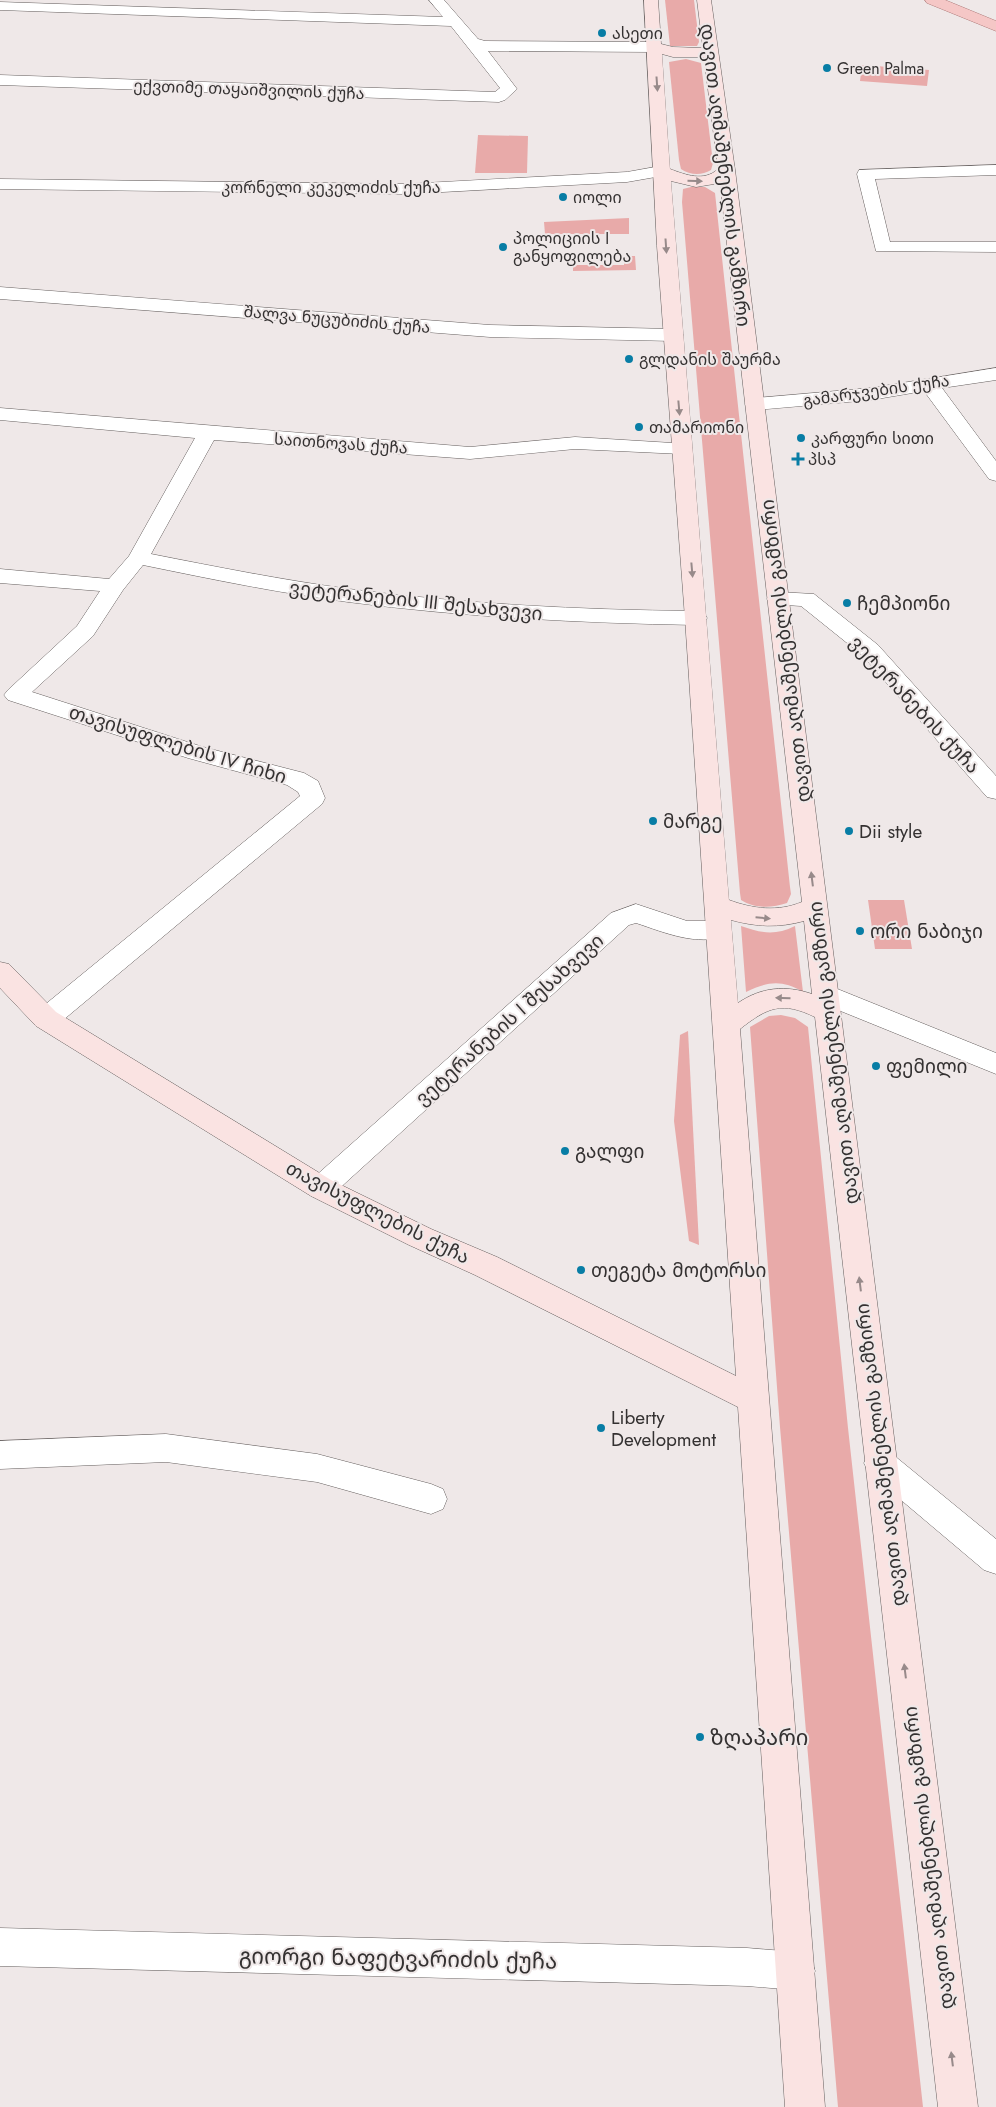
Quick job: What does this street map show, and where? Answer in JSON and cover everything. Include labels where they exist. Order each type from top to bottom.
[{"type":"main road","points":[[651,0],[661,171],[696,618],[805,2107]]},
{"type":"main road","name":"დავით აღმაშენებლის გამზირი","points":[[704,0],[727,170],[958,2107]]},
{"type":"main road","points":[[932,0],[996,26]]},
{"type":"main road","points":[[654,47],[673,52],[711,53]]},
{"type":"main road","points":[[661,171],[684,181],[698,182],[718,179],[727,170]]},
{"type":"main road","points":[[717,918],[742,916],[769,919],[793,917],[815,907]]},
{"type":"main road","name":"თავისუფლების ქუჩა","points":[[3,977],[46,1019],[322,1188],[420,1237],[494,1270],[754,1400]]},
{"type":"main road","points":[[725,1026],[751,1005],[777,997],[811,1003],[827,1003]]},
{"type":"street","points":[[436,0],[473,42],[483,46],[654,47]]},
{"type":"street","points":[[0,6],[455,22]]},
{"type":"street","name":"ექვთიმე თაყაიშვილის ქუჩა","points":[[0,80],[499,97],[510,89],[473,42]]},
{"type":"street","points":[[996,170],[865,174],[882,248],[996,247]]},
{"type":"street","name":"კორნელი კეკელიძის ქუჩა","points":[[0,184],[406,189],[568,182],[627,177],[661,171]]},
{"type":"street","name":"შალვა ნუცუბიძის ქუჩა","points":[[0,293],[490,331],[674,335]]},
{"type":"street","name":"გამარჯვების ქუჩა","points":[[755,404],[871,394],[996,374]]},
{"type":"street","points":[[929,384],[996,475]]},
{"type":"street","name":"საითნოვას ქუჩა","points":[[0,414],[208,433],[470,453],[575,443],[682,448]]},
{"type":"street","name":"თავისუფლების IV ჩიხი","points":[[46,1019],[313,798],[309,788],[294,779],[196,753],[16,695],[85,631],[115,586],[138,558],[208,433]]},
{"type":"street","name":"ვეტერანების III შესახვევი","points":[[138,558],[297,588],[411,603],[580,616],[696,618]]},
{"type":"street","points":[[0,576],[115,586]]},
{"type":"street","name":"ვეტერანების ქუჩა","points":[[778,599],[806,599],[870,650],[996,791]]},
{"type":"street","name":"ვეტერანების I შესახვევი","points":[[322,1188],[620,919],[636,913],[686,930],[717,918]]},
{"type":"street","points":[[827,1003],[996,1064]]},
{"type":"street","points":[[0,1455],[166,1448],[317,1468],[431,1499]]},
{"type":"street","points":[[880,1463],[996,1559]]},
{"type":"street","name":"გიორგი ნაფეტვარიძის ქუჩა","points":[[0,1947],[747,1967],[796,1971]]},
{"type":"shaded area","points":[[665,0],[694,0],[699,42],[697,46],[670,46]]},
{"type":"shaded area","points":[[686,59],[701,63],[713,163],[711,170],[699,174],[688,173],[681,169],[679,160],[669,62]]},
{"type":"shaded area","points":[[862,65],[929,70],[927,86],[860,81]]},
{"type":"shaded area","points":[[478,135],[528,136],[527,173],[475,173]]},
{"type":"shaded area","points":[[705,187],[715,193],[791,894],[787,903],[770,907],[746,903],[741,900],[740,893],[682,202],[683,189]]},
{"type":"shaded area","points":[[629,218],[629,234],[545,234],[544,222]]},
{"type":"shaded area","points":[[624,256],[635,256],[636,270],[573,271],[573,265],[624,265]]},
{"type":"shaded area","points":[[868,900],[904,900],[912,949],[875,949]]},
{"type":"shaded area","points":[[741,926],[774,932],[795,926],[803,992],[788,985],[775,983],[746,992]]},
{"type":"shaded area","points":[[781,1015],[795,1018],[808,1027],[848,1428],[923,2107],[838,2107],[780,1427],[750,1027],[769,1016]]},
{"type":"shaded area","points":[[688,1031],[699,1245],[689,1241],[674,1121],[680,1035]]},
{"type":"place","name":"ასეთი","points":[[602,33]]},
{"type":"place","name":"Green Palma","points":[[827,68]]},
{"type":"place","name":"იოლი","points":[[563,197]]},
{"type":"place","name":"პოლიციის I განყოფილება","points":[[503,247]]},
{"type":"place","name":"გლდანის შაურმა","points":[[629,359]]},
{"type":"place","name":"თამარიონი","points":[[639,427]]},
{"type":"place","name":"კარფური სითი","points":[[801,438]]},
{"type":"place","name":"პსპ","points":[[798,459]]},
{"type":"place","name":"ჩემპიონი","points":[[847,603]]},
{"type":"place","name":"მარგე","points":[[653,821]]},
{"type":"place","name":"Dii style","points":[[849,831]]},
{"type":"place","name":"ორი ნაბიჯი","points":[[860,931]]},
{"type":"place","name":"ფემილი","points":[[876,1066]]},
{"type":"place","name":"გალფი","points":[[565,1151]]},
{"type":"place","name":"თეგეტა მოტორსი","points":[[581,1270]]},
{"type":"place","name":"Liberty Development","points":[[601,1428]]},
{"type":"place","name":"ზღაპარი","points":[[700,1737]]}]
